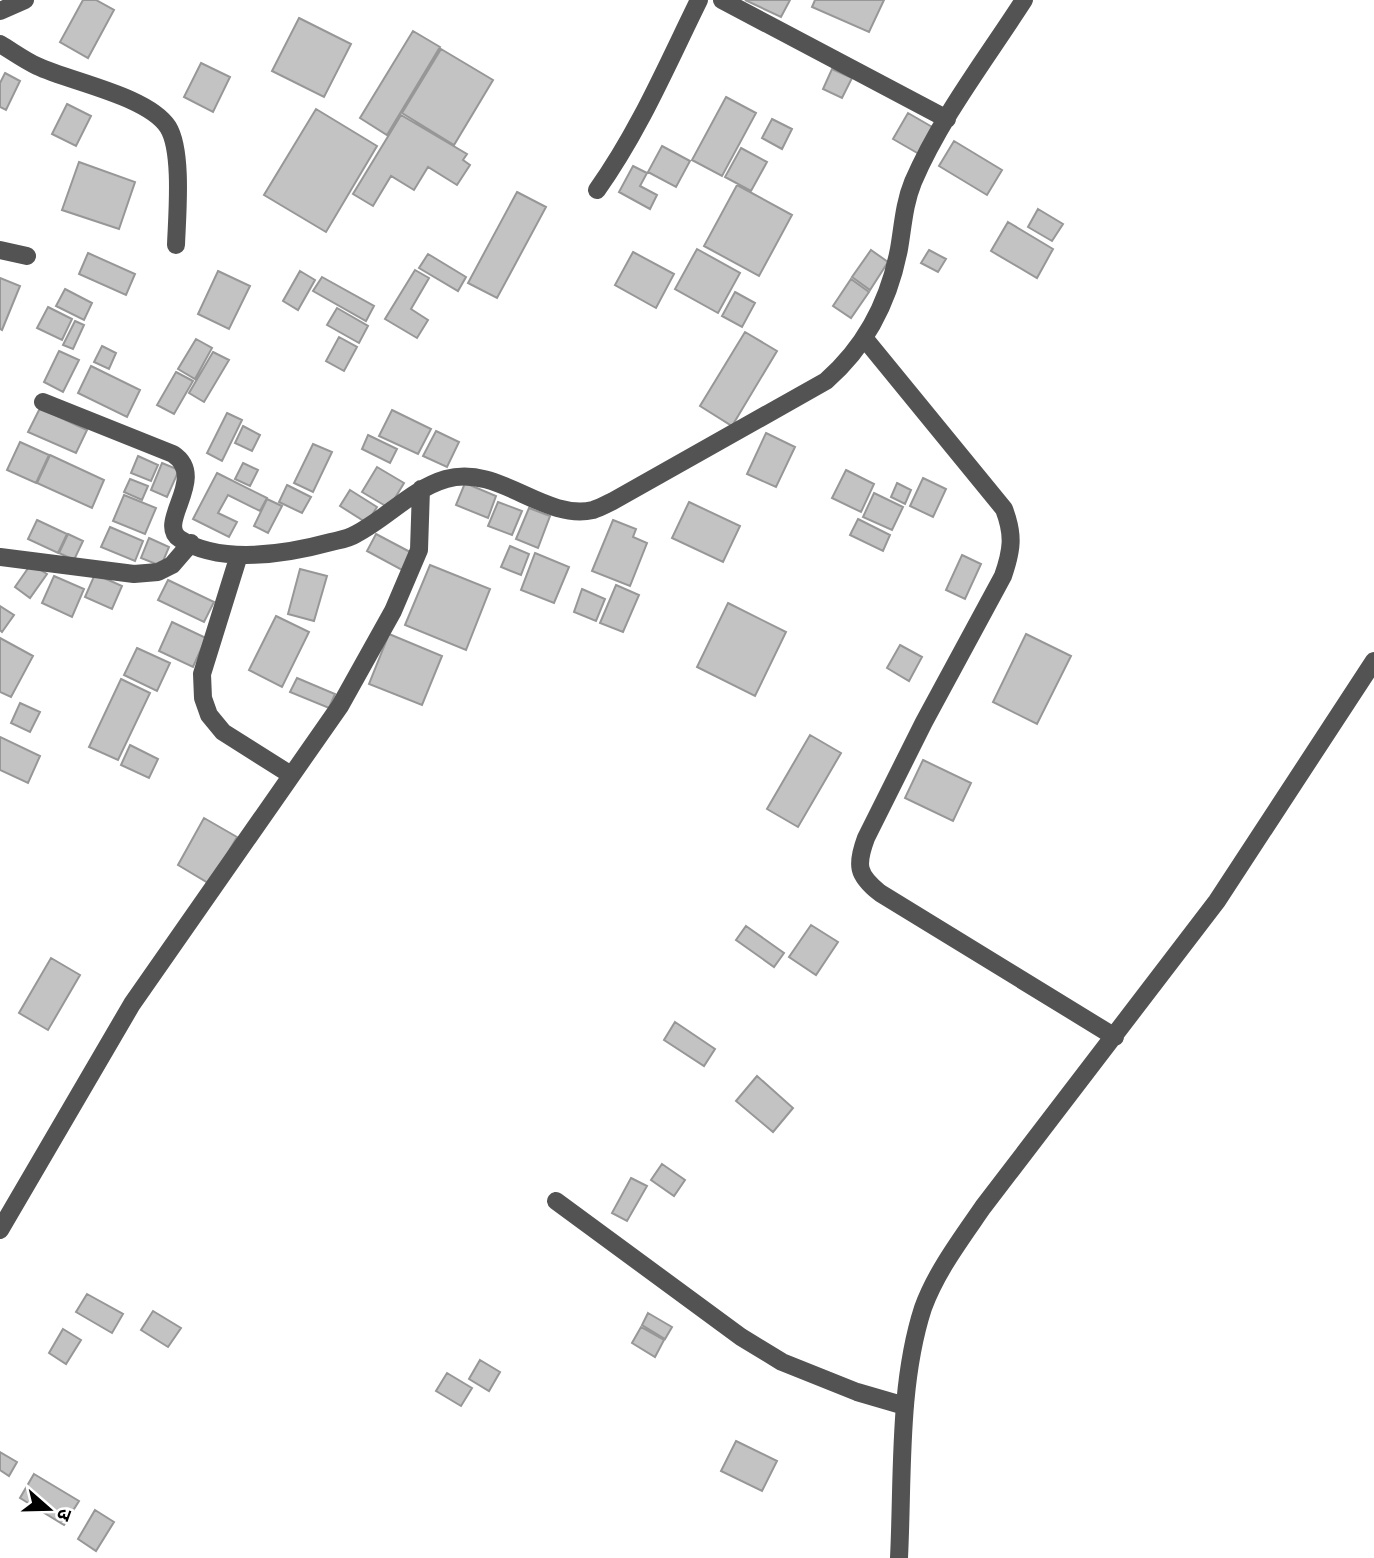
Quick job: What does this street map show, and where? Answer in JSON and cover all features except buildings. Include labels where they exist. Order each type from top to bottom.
[{"type":"street","points":[[0,11],[25,0]]},
{"type":"street","points":[[597,190],[640,122],[699,0]]},
{"type":"street","points":[[722,0],[947,119]]},
{"type":"street","points":[[43,402],[182,460],[186,484],[173,528],[175,535],[191,544],[239,555],[270,555],[353,536],[380,520],[421,489],[464,475],[484,477],[572,510],[593,510],[826,381],[842,367],[865,339],[883,307],[892,282],[904,207],[925,157],[1024,0]]},
{"type":"street","points":[[0,44],[37,66],[130,100],[154,113],[168,127],[177,161],[176,245]]},
{"type":"street","points":[[0,250],[27,256]]},
{"type":"street","points":[[865,339],[1004,509],[1012,529],[1010,554],[1003,576],[924,722],[866,838],[860,854],[860,870],[866,882],[880,893],[1115,1037]]},
{"type":"street","points":[[0,1230],[132,1004],[340,706],[393,611],[419,550],[421,489]]},
{"type":"street","points":[[0,557],[134,573],[158,572],[173,565],[191,544]]},
{"type":"street","points":[[239,555],[202,674],[202,698],[209,715],[223,732],[291,775]]},
{"type":"street","points":[[899,1558],[905,1406],[912,1351],[924,1307],[950,1254],[1217,901],[1374,661]]},
{"type":"street","points":[[556,1201],[741,1337],[782,1362],[845,1387],[905,1406]]}]
